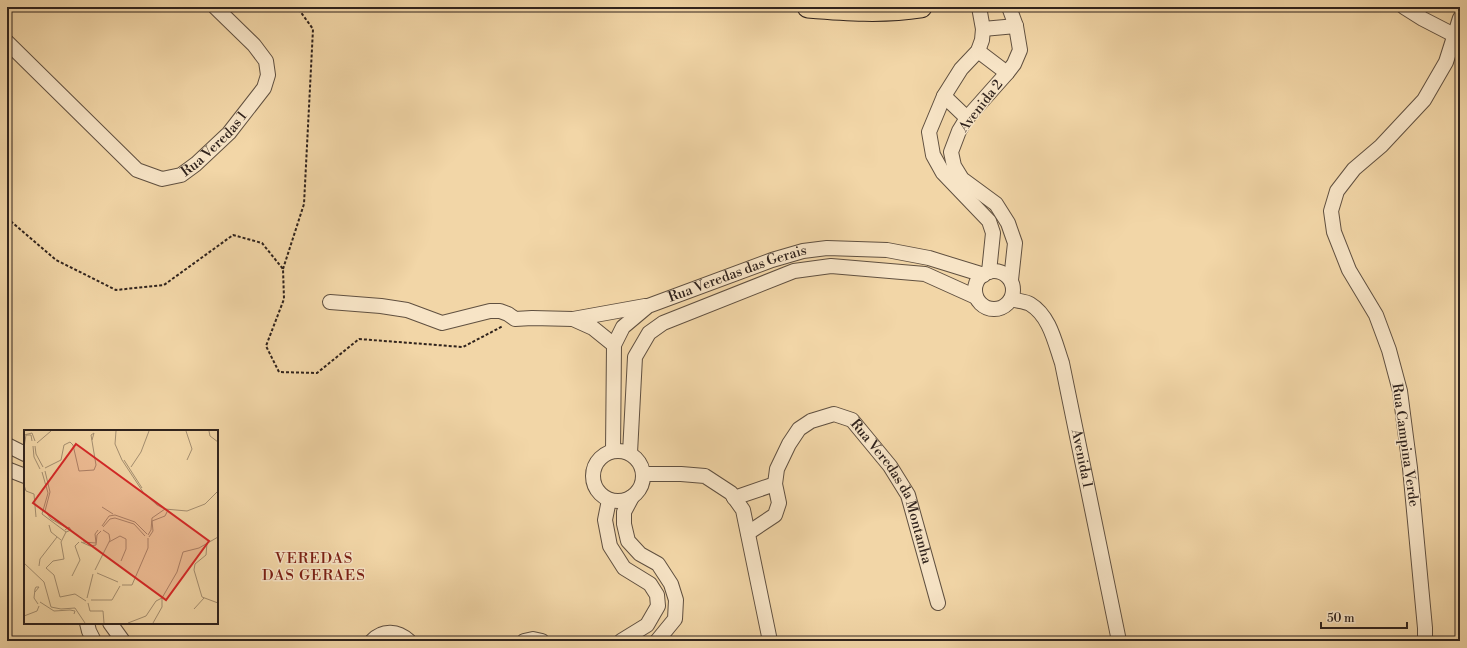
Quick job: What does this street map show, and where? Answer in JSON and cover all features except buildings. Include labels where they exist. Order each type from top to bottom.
[{"type":"highway","points":[[808,7],[846,10],[901,10],[921,7]]},
{"type":"street","name":"Rua Veredas 1","points":[[7,42],[137,170],[162,179],[181,175],[196,164],[230,133],[264,88],[268,75],[266,61],[254,45],[215,7]]},
{"type":"street","points":[[979,7],[983,29],[982,40],[978,51],[961,69],[944,96],[929,132],[933,155],[943,173],[989,221],[993,233],[986,273],[976,284],[976,297],[983,306],[989,309],[1002,308],[1007,304],[1014,293],[1011,280],[1001,272],[995,271],[986,273]]},
{"type":"street","name":"Avenida 2","points":[[1009,7],[1016,26],[1020,50],[1014,64],[1007,73],[967,118],[959,131],[951,152],[954,166],[962,179],[996,204],[1008,223],[1015,243],[1011,280]]},
{"type":"street","points":[[1404,7],[1423,19],[1458,26]]},
{"type":"street","points":[[983,29],[1016,26]]},
{"type":"street","name":"Rua Campina Verde","points":[[1425,641],[1411,476],[1400,391],[1389,350],[1376,315],[1350,270],[1334,232],[1331,211],[1337,191],[1354,169],[1381,146],[1424,100],[1446,62],[1458,26]]},
{"type":"street","points":[[978,51],[1007,73]]},
{"type":"street","points":[[944,96],[967,118]]},
{"type":"street","name":"Rua Veredas das Gerais","points":[[613,451],[614,345],[623,327],[648,306],[772,260],[803,251],[827,248],[888,250],[929,258],[986,273]]},
{"type":"street","name":"Rua Veredas das Gerais","points":[[630,453],[635,357],[649,333],[663,323],[794,271],[831,266],[926,274],[976,297]]},
{"type":"street","name":"Avenida 1","points":[[1011,299],[1029,303],[1040,312],[1050,327],[1062,363],[1119,641]]},
{"type":"street","points":[[330,302],[381,306],[407,310],[442,323],[490,311],[500,311],[515,319],[573,319],[648,306]]},
{"type":"street","points":[[573,319],[593,328],[614,345]]},
{"type":"street","name":"Rua Veredas da Montanha","points":[[748,533],[775,515],[779,503],[775,484],[777,469],[798,429],[811,421],[834,414],[852,420],[890,466],[908,495],[938,603]]},
{"type":"street","points":[[7,445],[24,454]]},
{"type":"street","points":[[632,497],[625,500],[609,500],[602,496],[597,490],[593,483],[592,475],[598,460],[605,454],[613,451],[630,453],[636,458],[641,466],[643,474],[642,483],[624,512],[624,524],[628,541],[640,554],[658,564],[671,584],[676,600],[675,619],[657,641]]},
{"type":"street","points":[[7,469],[24,476]]},
{"type":"street","points":[[643,474],[681,474],[705,476],[731,493],[743,510],[770,641]]},
{"type":"street","points":[[734,498],[775,484]]},
{"type":"street","points":[[609,500],[605,520],[610,546],[624,568],[650,584],[656,595],[658,606],[647,625],[622,641]]},
{"type":"street","points":[[87,624],[89,632],[94,641]]},
{"type":"street","points":[[111,624],[124,641]]},
{"type":"street","points":[[372,641],[380,635],[388,632],[403,636],[409,641]]},
{"type":"street","points":[[524,641],[533,639],[542,641]]},
{"type":"path","points":[[297,7],[313,28],[304,204],[283,269],[284,299],[266,346],[278,372],[317,373],[359,339],[463,347],[515,319]]},
{"type":"path","points":[[7,218],[56,260],[116,290],[164,285],[233,235],[262,243],[283,269]]},
{"type":"district","name":"VEREDAS DAS GERAES","points":[[314,566]]}]
